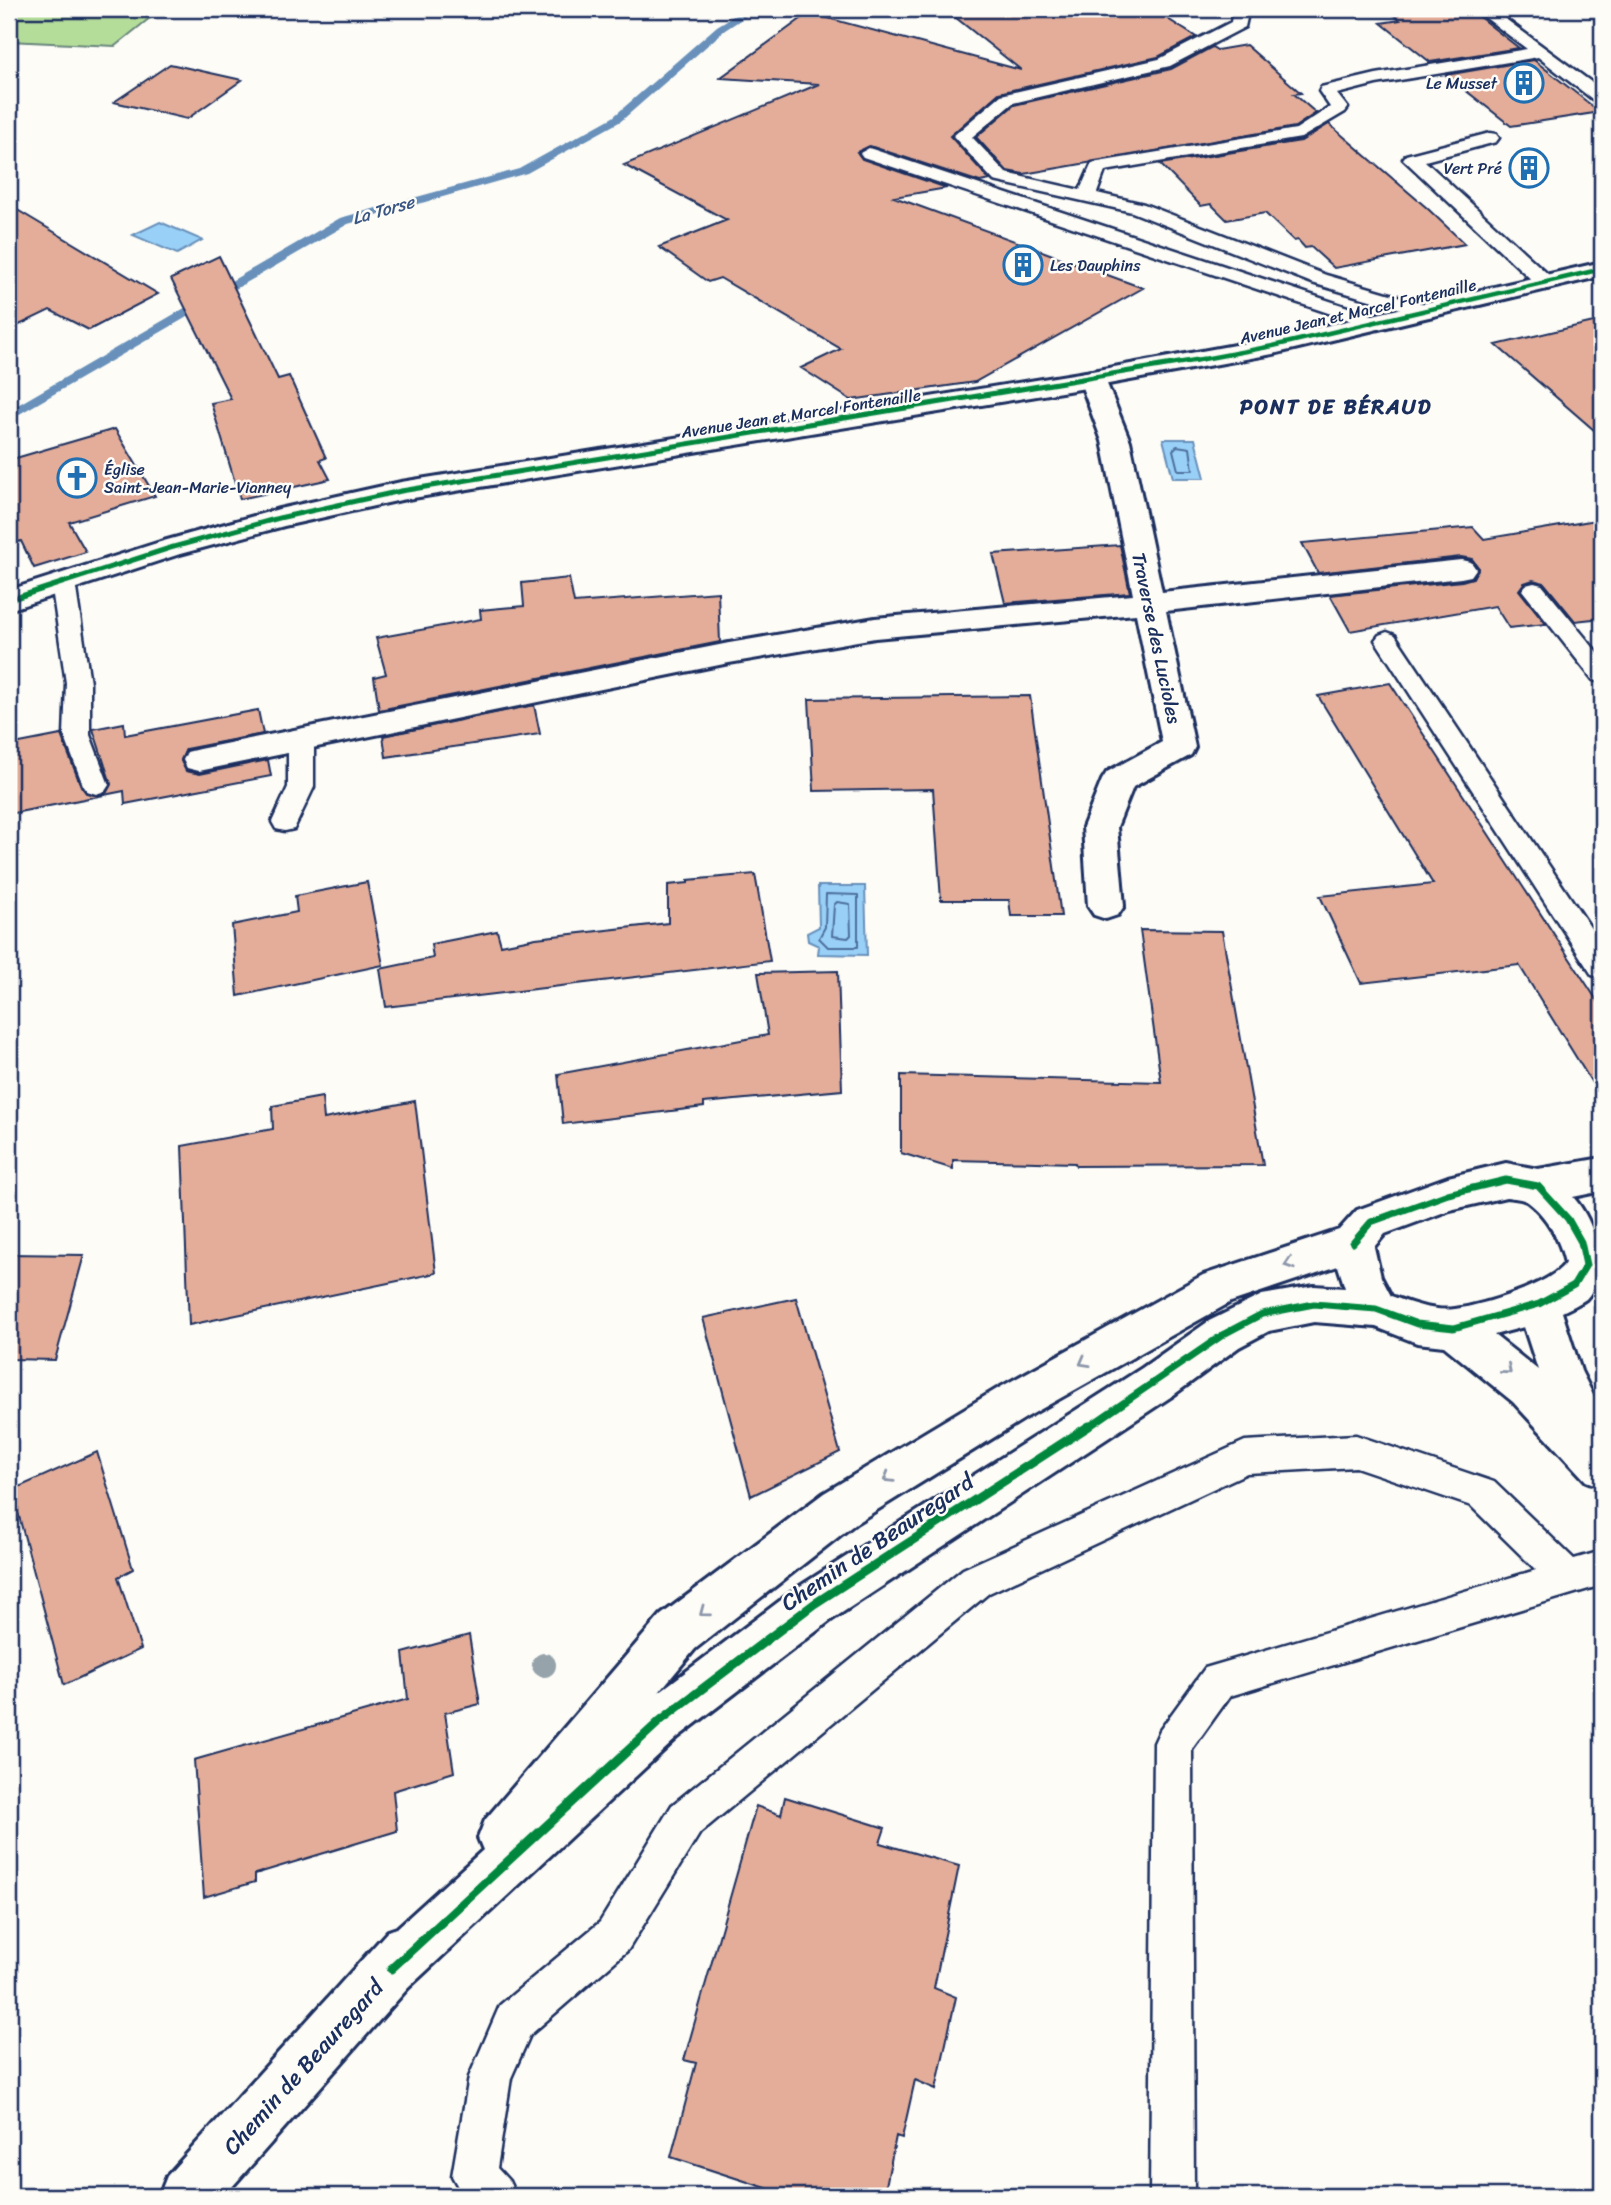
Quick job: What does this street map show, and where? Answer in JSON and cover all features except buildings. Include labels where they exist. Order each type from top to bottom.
[{"type":"street","name":"Avenue Jean et Marcel Fontenaille","points":[[9,600],[279,518],[401,491],[1092,379],[1377,323],[1602,269]]},
{"type":"street","name":"Traverse des Lucioles","points":[[1092,379],[1116,442],[1179,747],[1119,780],[1100,827],[1106,906]]},
{"type":"street","points":[[199,760],[813,637],[875,628],[1151,603],[1461,569]]},
{"type":"street","points":[[1376,1309],[1362,1278],[1353,1243],[1371,1222],[1448,1195],[1506,1180],[1538,1186],[1602,1175]]},
{"type":"street","points":[[1454,1328],[1539,1304],[1574,1285],[1594,1261],[1567,1219],[1538,1186]]},
{"type":"street","name":"Chemin de Beauregard","points":[[187,2196],[391,1969],[678,1632],[840,1508],[1012,1402],[1218,1288],[1353,1243]]},
{"type":"street","name":"Chemin de Beauregard","points":[[391,1969],[661,1720],[814,1604],[1157,1382],[1234,1329],[1262,1314],[1314,1304],[1376,1309],[1417,1324],[1454,1328]]},
{"type":"street","points":[[1539,1304],[1547,1337],[1569,1399],[1602,1455]]},
{"type":"street","points":[[1454,1328],[1528,1388],[1602,1466]]},
{"type":"lane","points":[[1241,9],[1239,24],[1164,63],[1007,99],[962,135],[1000,177],[1138,208],[1319,279],[1428,311]]},
{"type":"lane","points":[[1482,9],[1602,98]]},
{"type":"lane","points":[[1087,195],[1098,167],[1301,133],[1339,108],[1327,91],[1376,79],[1541,52]]},
{"type":"lane","points":[[1490,138],[1412,159],[1544,281]]},
{"type":"lane","points":[[869,153],[1377,323]]},
{"type":"lane","points":[[63,582],[78,683],[77,735],[96,785]]},
{"type":"lane","points":[[1534,590],[1602,674]]},
{"type":"lane","points":[[1387,640],[1602,967]]},
{"type":"lane","points":[[285,822],[301,787],[301,739]]},
{"type":"lane","points":[[494,2196],[474,2176],[490,2077],[515,2020],[614,1936],[686,1819],[976,1581],[1245,1458],[1356,1451],[1482,1493],[1586,1573]]},
{"type":"lane","points":[[1172,2196],[1173,1743],[1218,1681],[1586,1573]]},
{"type":"green space","points":[[9,9],[161,9],[115,46],[9,41]]},
{"type":"water","points":[[160,222],[202,240],[177,254],[133,235]]},
{"type":"water","points":[[1163,439],[1195,439],[1205,478],[1173,478]]},
{"type":"water","points":[[818,886],[865,886],[867,955],[818,954],[819,946],[808,941],[807,933],[819,927]]},
{"type":"waterway","name":"La Torse","points":[[9,416],[344,221],[523,171],[617,119],[721,28],[752,9]]},
{"type":"cycle path","points":[[9,600],[170,548],[279,518],[401,491],[1092,379],[1273,346],[1602,269]]},
{"type":"cycle path","points":[[391,1969],[661,1720],[814,1604],[1157,1382],[1224,1334],[1262,1314],[1314,1304],[1376,1309],[1417,1324],[1454,1328],[1539,1304],[1574,1285],[1586,1265],[1581,1242],[1568,1219],[1538,1186],[1506,1180],[1448,1194],[1371,1222],[1353,1243]]},
{"type":"place","name":"Le Musset","points":[[1524,83]]},
{"type":"place","name":"Vert Pré","points":[[1529,168]]},
{"type":"place","name":"Les Dauphins","points":[[1023,265]]},
{"type":"place","name":"Église Saint-Jean-Marie-Vianney","points":[[77,478]]},
{"type":"district","name":"PONT DE BÉRAUD","points":[[1336,407]]}]
